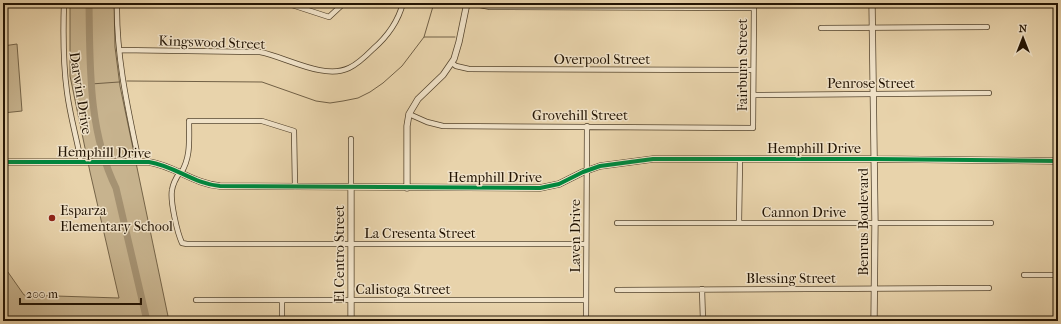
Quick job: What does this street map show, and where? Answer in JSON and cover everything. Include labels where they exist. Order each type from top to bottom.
[{"type":"street","name":"Darwin Drive","points":[[64,3],[63,50],[65,73],[68,99],[82,162]]},
{"type":"street","points":[[117,3],[119,50],[124,86],[139,162]]},
{"type":"street","points":[[286,3],[328,18],[344,3]]},
{"type":"street","name":"Kingswood Street","points":[[119,50],[260,52],[326,72],[337,72],[350,68],[361,60],[388,34],[397,21],[403,3]]},
{"type":"street","points":[[407,188],[407,126],[409,114],[418,99],[443,75],[452,63],[469,3],[490,7],[754,6]]},
{"type":"street","name":"Benrus Boulevard","points":[[872,3],[872,94],[875,223],[874,321]]},
{"type":"street","name":"Fairburn Street","points":[[753,128],[754,6]]},
{"type":"street","points":[[821,28],[987,27]]},
{"type":"street","name":"Overpool Street","points":[[452,63],[469,70],[753,70]]},
{"type":"street","name":"Penrose Street","points":[[754,95],[990,93]]},
{"type":"street","name":"Grovehill Street","points":[[409,114],[427,122],[443,126],[753,128]]},
{"type":"street","points":[[180,173],[186,164],[188,155],[189,121],[262,121],[294,131],[295,187]]},
{"type":"street","name":"Laven Drive","points":[[586,321],[587,126]]},
{"type":"street","name":"El Centro Street","points":[[351,139],[351,321]]},
{"type":"street","name":"Hemphill Drive","points":[[3,162],[149,162],[165,166],[200,182],[213,186],[547,188],[586,171],[607,165],[653,159],[1058,161]]},
{"type":"street","points":[[739,223],[740,159]]},
{"type":"street","name":"La Cresenta Street","points":[[180,173],[172,187],[171,196],[179,237],[182,242],[187,244],[586,244]]},
{"type":"street","name":"Cannon Drive","points":[[617,223],[991,223]]},
{"type":"street","points":[[1024,275],[1058,275]]},
{"type":"street","name":"Blessing Street","points":[[617,290],[989,288]]},
{"type":"street","points":[[702,290],[702,321]]},
{"type":"street","name":"Calistoga Street","points":[[196,300],[586,300]]},
{"type":"street","points":[[282,300],[282,321]]},
{"type":"shaded area","points":[[70,3],[114,3],[115,47],[120,86],[169,321],[3,321],[3,265],[24,295],[119,298],[70,76]]},
{"type":"shaded area","points":[[17,44],[22,111],[3,113],[3,46]]},
{"type":"waterway","points":[[89,3],[92,97],[95,121],[100,144],[116,188],[147,321]]},
{"type":"waterway","points":[[424,37],[434,3]]},
{"type":"waterway","points":[[127,81],[262,82],[316,101],[330,103],[358,98],[383,83],[402,66],[424,37],[455,37]]},
{"type":"waterway","points":[[91,84],[119,82]]},
{"type":"cycle path","points":[[3,162],[149,162],[167,167],[193,179],[211,185],[220,186],[540,188],[559,184],[583,172],[600,166],[653,159],[1058,161]]},
{"type":"place","name":"Esparza Elementary School","points":[[52,218]]}]
